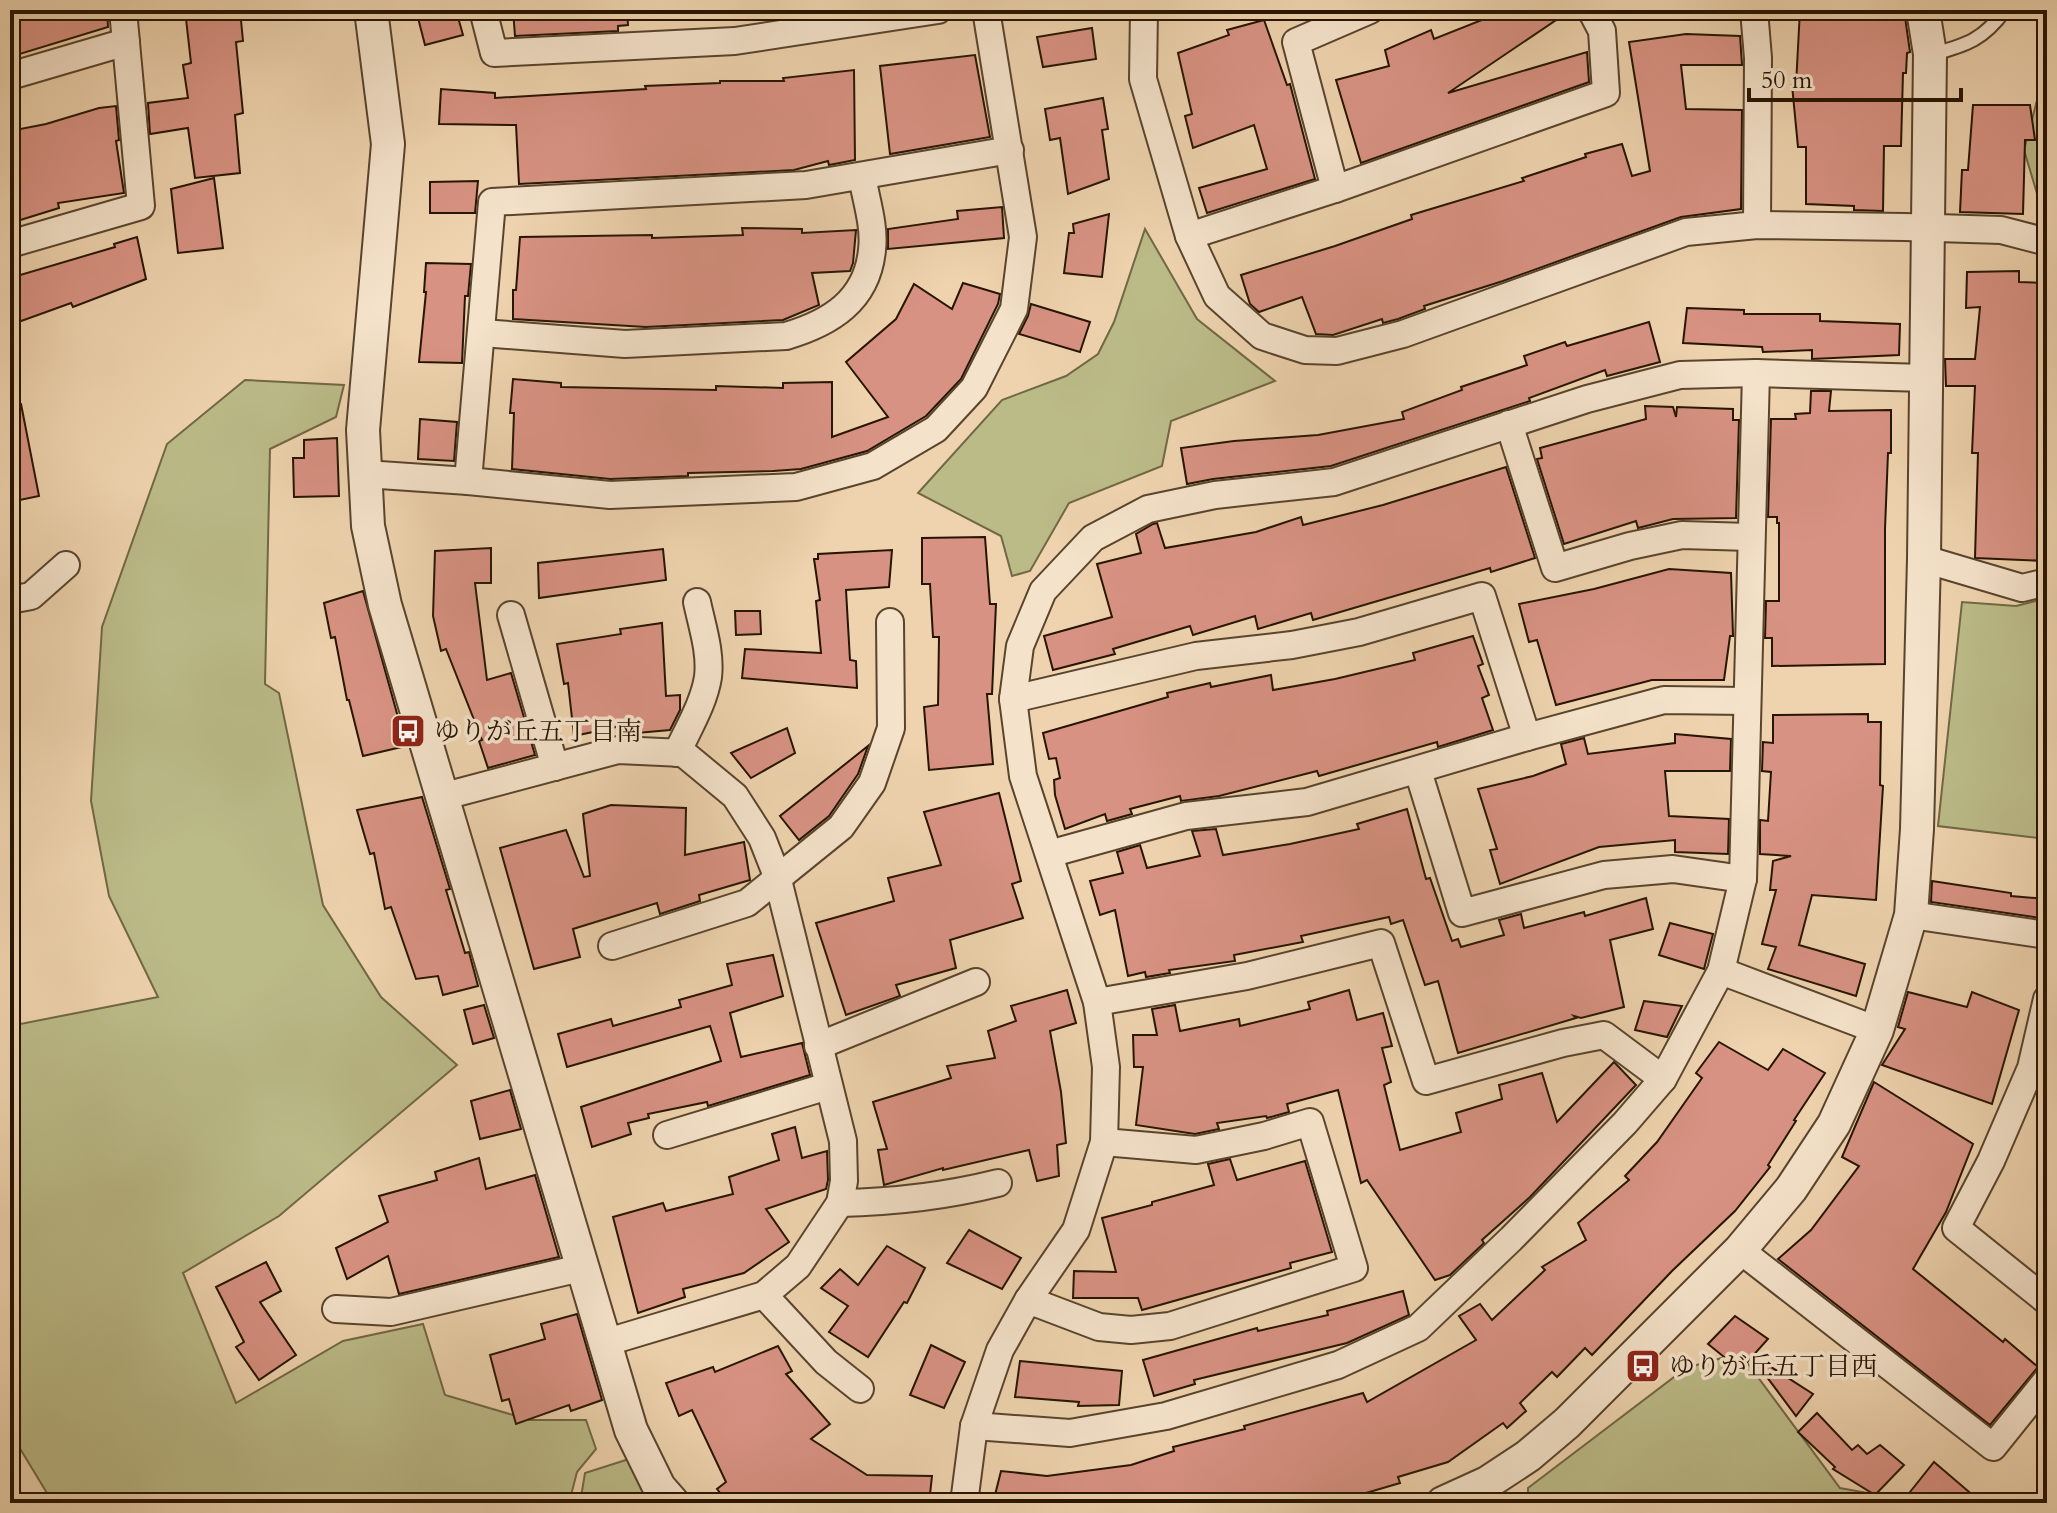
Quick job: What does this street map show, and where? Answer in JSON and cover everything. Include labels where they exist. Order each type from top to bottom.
[{"type":"street","points":[[10,244],[141,206],[123,10]]},
{"type":"street","points":[[371,10],[388,144],[363,430],[368,526],[385,605],[631,1430],[659,1487],[673,1503]]},
{"type":"street","points":[[483,10],[494,53],[735,41],[835,18],[938,10]]},
{"type":"street","points":[[365,474],[610,495],[796,487],[873,466],[936,429],[974,388],[1014,309],[1023,237],[986,10]]},
{"type":"street","points":[[1144,10],[1143,79],[1189,236],[1217,296],[1262,336],[1305,350],[1337,351],[1403,334],[1686,232],[1757,225],[1905,227],[2001,230],[2047,242]]},
{"type":"street","points":[[1335,189],[1296,42],[1370,10]]},
{"type":"street","points":[[1189,236],[1335,189],[1606,93],[1602,31],[1591,10]]},
{"type":"street","points":[[1754,10],[1758,58],[1757,225]]},
{"type":"street","points":[[1443,1503],[1493,1493],[1740,1250],[1791,1189],[1834,1124],[1877,1030],[1911,915],[1917,829],[1924,559],[1930,54],[1923,10]]},
{"type":"street","points":[[10,76],[126,42]]},
{"type":"street","points":[[468,481],[492,202],[806,185],[1010,150]]},
{"type":"street","points":[[482,333],[625,344],[786,336],[811,329],[838,314],[859,290],[872,252],[872,231],[862,176]]},
{"type":"street","points":[[964,1503],[974,1426],[1000,1350],[1028,1300],[1076,1230],[1104,1142],[1106,1067],[1097,1002],[1023,776],[1013,699],[1020,646],[1043,591],[1093,538],[1148,509],[1215,495],[1334,482],[1587,399],[1680,375],[1756,373],[1925,378]]},
{"type":"street","points":[[974,1426],[1070,1433],[1166,1416],[1338,1365],[1418,1328],[1511,1239],[1625,1123],[1663,1079],[1721,971],[1743,879],[1756,373]]},
{"type":"street","points":[[1509,424],[1555,568],[1630,546],[1682,535],[1750,537]]},
{"type":"street","points":[[1924,559],[2022,588],[2047,582]]},
{"type":"street","points":[[10,600],[31,596],[66,565]]},
{"type":"street","points":[[1013,699],[1196,656],[1292,645],[1359,632],[1482,596],[1527,737]]},
{"type":"street","points":[[677,753],[700,703],[708,676],[707,646],[697,602]]},
{"type":"street","points":[[511,615],[555,767]]},
{"type":"street","points":[[612,946],[747,903],[841,827],[872,783],[891,728],[890,622]]},
{"type":"street","points":[[1049,854],[1186,816],[1307,802],[1664,700],[1746,701]]},
{"type":"street","points":[[441,797],[618,750],[683,753],[735,796],[762,838],[777,876],[843,1141],[844,1181],[840,1203],[798,1266],[764,1295],[604,1343]]},
{"type":"street","points":[[1418,771],[1462,913],[1604,875],[1673,869],[1743,879]]},
{"type":"street","points":[[1911,915],[2047,935]]},
{"type":"street","points":[[1097,1002],[1247,976],[1381,943],[1426,1081],[1563,1043],[1604,1035],[1663,1079]]},
{"type":"street","points":[[1721,971],[1877,1030]]},
{"type":"street","points":[[818,1046],[976,982]]},
{"type":"street","points":[[2047,999],[2031,1068],[1991,1161],[1956,1228],[2047,1301]]},
{"type":"street","points":[[667,1135],[828,1086]]},
{"type":"street","points":[[1028,1300],[1099,1327],[1144,1329],[1170,1326],[1354,1268],[1310,1122],[1264,1136],[1196,1150],[1104,1142]]},
{"type":"street","points":[[840,1203],[954,1194],[998,1183]]},
{"type":"street","points":[[1740,1250],[1993,1447],[2047,1380]]},
{"type":"street","points":[[336,1309],[391,1312],[581,1268]]},
{"type":"street","points":[[764,1295],[826,1362],[860,1389]]},
{"type":"lane","points":[[1930,54],[1964,46],[1991,30],[2005,10]]},
{"type":"green space","points":[[2047,62],[2047,227],[2024,150]]},
{"type":"green space","points":[[1145,229],[1197,319],[1275,381],[1171,421],[1162,466],[1069,503],[1030,571],[1012,576],[1001,536],[918,493],[1002,400],[1066,376],[1098,354],[1114,322]]},
{"type":"green space","points":[[245,380],[344,385],[336,417],[270,449],[265,684],[279,693],[323,905],[381,997],[457,1065],[279,1216],[183,1273],[236,1403],[343,1341],[423,1324],[445,1395],[530,1420],[586,1420],[596,1449],[577,1472],[569,1503],[53,1503],[10,1432],[10,1026],[158,997],[109,896],[91,801],[102,627],[167,444]]},
{"type":"green space","points":[[2047,598],[2047,839],[1938,826],[1962,602],[2016,606]]},
{"type":"green space","points":[[1740,1353],[1840,1488],[1895,1498],[1896,1503],[1528,1503],[1528,1488],[1686,1368]]},
{"type":"green space","points":[[629,1459],[658,1503],[580,1503],[585,1473]]},
{"type":"building","points":[[56,10],[107,10],[108,27],[10,57],[10,22]]},
{"type":"building","points":[[185,10],[240,10],[243,41],[236,42],[243,113],[235,115],[240,173],[195,178],[188,128],[150,134],[148,103],[188,98],[183,65],[191,63]]},
{"type":"building","points":[[431,10],[456,10],[463,35],[425,45],[417,14]]},
{"type":"building","points":[[513,10],[627,10],[628,25],[618,26],[618,31],[515,36]]},
{"type":"building","points":[[1507,10],[1571,10],[1448,93],[1587,52],[1589,82],[1361,163],[1336,80],[1389,66],[1385,50],[1431,30],[1434,39]]},
{"type":"building","points":[[1800,10],[1904,10],[1910,52],[1907,53],[1906,73],[1903,73],[1901,146],[1884,146],[1883,211],[1806,204],[1806,147],[1798,147],[1792,85],[1796,85]]},
{"type":"building","points":[[1264,20],[1287,85],[1290,84],[1315,179],[1207,213],[1199,188],[1267,169],[1254,125],[1193,148],[1185,116],[1192,114],[1178,53],[1229,35],[1227,30]]},
{"type":"building","points":[[1092,28],[1096,59],[1043,67],[1037,37]]},
{"type":"building","points":[[1686,34],[1740,36],[1742,65],[1681,65],[1686,109],[1742,110],[1741,209],[1681,217],[1424,306],[1425,309],[1398,319],[1383,323],[1382,319],[1333,335],[1316,334],[1302,297],[1259,312],[1250,304],[1241,275],[1412,219],[1411,215],[1524,181],[1522,178],[1586,157],[1585,154],[1622,144],[1632,176],[1650,171],[1629,42]]},
{"type":"building","points":[[975,55],[990,137],[890,154],[880,66]]},
{"type":"building","points":[[854,70],[855,160],[829,165],[828,161],[794,170],[519,184],[516,125],[439,124],[441,89],[495,93],[495,98],[646,89],[645,86],[720,81],[784,81],[783,78]]},
{"type":"building","points":[[1103,98],[1108,129],[1102,130],[1109,179],[1068,194],[1060,138],[1050,140],[1045,109]]},
{"type":"building","points":[[1973,105],[2030,105],[2035,140],[2025,140],[2023,214],[1960,212],[1962,170],[1968,170]]},
{"type":"building","points":[[116,106],[119,140],[116,141],[124,193],[58,203],[59,208],[14,222],[10,207],[10,131]]},
{"type":"building","points":[[214,178],[223,248],[178,253],[171,189]]},
{"type":"building","points":[[478,181],[475,213],[430,213],[430,182]]},
{"type":"building","points":[[1002,207],[1004,238],[888,249],[888,229],[958,219],[957,211]]},
{"type":"building","points":[[1109,214],[1102,277],[1064,273],[1069,233],[1074,233],[1073,224]]},
{"type":"building","points":[[742,228],[802,229],[802,233],[856,230],[853,263],[850,271],[812,273],[819,305],[783,320],[646,327],[513,319],[513,290],[516,290],[520,237],[743,235]]},
{"type":"building","points":[[137,237],[146,279],[73,307],[71,303],[10,325],[10,278],[115,247],[114,244]]},
{"type":"building","points":[[426,263],[471,264],[468,296],[465,296],[462,363],[419,362]]},
{"type":"building","points":[[2019,271],[2019,282],[2047,283],[2047,561],[1975,558],[1978,453],[1972,453],[1975,386],[1946,386],[1945,359],[1975,359],[1980,307],[1966,308],[1967,272]]},
{"type":"building","points":[[963,283],[1000,294],[961,379],[926,416],[867,451],[801,469],[688,473],[688,476],[610,479],[512,469],[514,413],[510,413],[513,379],[561,383],[561,387],[716,390],[716,386],[783,388],[783,383],[832,382],[832,437],[888,417],[846,362],[896,319],[914,284],[952,309]]},
{"type":"building","points":[[1031,304],[1090,322],[1080,352],[1019,334]]},
{"type":"building","points":[[1687,308],[1744,310],[1744,314],[1820,314],[1820,321],[1900,324],[1899,355],[1812,359],[1812,350],[1763,352],[1762,347],[1683,343]]},
{"type":"building","points":[[1649,322],[1660,362],[1607,376],[1605,370],[1529,398],[1530,401],[1331,466],[1187,484],[1181,448],[1318,435],[1404,419],[1402,412],[1462,390],[1461,387],[1527,365],[1524,356],[1565,342],[1567,346]]},
{"type":"building","points":[[1811,391],[1831,391],[1829,411],[1891,410],[1885,529],[1885,664],[1772,666],[1772,638],[1765,638],[1766,601],[1779,601],[1779,523],[1777,517],[1768,517],[1771,419],[1796,419],[1795,414],[1810,413]]},
{"type":"building","points":[[21,404],[39,496],[10,502],[10,405]]},
{"type":"building","points":[[1645,406],[1673,407],[1676,417],[1677,407],[1733,409],[1733,420],[1739,420],[1736,518],[1673,519],[1638,528],[1636,521],[1564,544],[1537,459],[1542,458],[1540,448],[1646,419]]},
{"type":"building","points":[[420,419],[457,422],[454,461],[418,459]]},
{"type":"building","points":[[337,438],[339,496],[294,497],[293,458],[304,458],[304,440]]},
{"type":"building","points":[[1506,467],[1535,558],[1491,572],[1490,568],[1313,620],[1311,613],[1258,629],[1255,616],[1193,635],[1190,626],[1113,649],[1115,654],[1053,670],[1044,636],[1112,617],[1097,564],[1141,553],[1136,534],[1153,524],[1157,523],[1165,548],[1256,532],[1301,517],[1303,525],[1383,505]]},
{"type":"building","points":[[985,537],[990,604],[996,604],[992,694],[987,694],[993,764],[929,770],[924,707],[938,705],[939,637],[933,637],[930,584],[922,584],[922,538]]},
{"type":"building","points":[[491,548],[491,583],[475,583],[487,680],[511,673],[535,755],[488,768],[479,741],[482,740],[446,649],[441,651],[433,616],[435,551]]},
{"type":"building","points":[[663,549],[666,580],[539,598],[538,563]]},
{"type":"building","points":[[892,550],[889,587],[846,590],[850,660],[856,661],[857,688],[742,678],[745,649],[821,653],[816,601],[820,600],[814,559],[818,559],[818,554]]},
{"type":"building","points":[[1669,569],[1731,573],[1733,636],[1730,636],[1724,680],[1652,680],[1556,705],[1537,640],[1529,642],[1519,604],[1594,589]]},
{"type":"building","points":[[363,591],[406,746],[363,756],[324,603]]},
{"type":"building","points":[[735,611],[760,611],[761,634],[736,635]]},
{"type":"building","points":[[662,623],[666,696],[680,695],[680,710],[670,730],[626,734],[626,725],[574,736],[568,683],[564,684],[557,644],[621,634],[620,629]]},
{"type":"building","points":[[1473,636],[1483,664],[1478,666],[1489,695],[1482,698],[1493,730],[1438,747],[1437,742],[1319,776],[1317,771],[1219,796],[1181,801],[1180,796],[1130,809],[1132,814],[1107,821],[1105,814],[1065,829],[1055,795],[1054,780],[1060,778],[1056,758],[1049,759],[1043,733],[1168,697],[1167,693],[1210,683],[1211,687],[1271,675],[1273,690],[1335,679],[1415,660],[1413,653]]},
{"type":"building","points":[[1868,714],[1868,722],[1881,722],[1880,785],[1883,786],[1876,900],[1812,895],[1799,945],[1865,964],[1856,996],[1768,969],[1776,947],[1762,944],[1776,890],[1770,890],[1773,861],[1791,856],[1760,854],[1760,820],[1768,821],[1771,772],[1762,771],[1763,742],[1773,743],[1773,715]]},
{"type":"building","points":[[787,728],[795,753],[751,778],[731,753]]},
{"type":"building","points":[[1675,734],[1731,739],[1730,771],[1665,771],[1669,816],[1729,819],[1728,854],[1675,852],[1675,840],[1599,847],[1500,884],[1490,850],[1497,849],[1478,789],[1533,776],[1566,764],[1561,744],[1584,738],[1588,754],[1675,743]]},
{"type":"building","points":[[868,746],[858,774],[829,816],[799,840],[780,816]]},
{"type":"building","points":[[999,793],[1021,881],[1012,884],[1023,918],[950,940],[956,968],[896,985],[900,996],[846,1015],[816,923],[894,901],[888,878],[941,865],[924,812]]},
{"type":"building","points":[[422,797],[450,889],[446,890],[478,986],[443,995],[438,976],[416,979],[391,907],[385,909],[374,853],[370,854],[357,810]]},
{"type":"building","points":[[611,805],[686,808],[685,855],[744,842],[750,880],[699,895],[700,901],[660,914],[657,903],[573,929],[580,957],[534,969],[500,848],[566,830],[584,877],[590,876],[583,814]]},
{"type":"building","points":[[1407,809],[1426,879],[1430,878],[1452,941],[1458,939],[1461,947],[1504,935],[1499,920],[1521,914],[1524,928],[1584,912],[1585,916],[1646,898],[1653,929],[1610,940],[1624,1007],[1581,1018],[1574,1016],[1576,1018],[1458,1053],[1438,981],[1425,985],[1403,920],[1391,924],[1389,917],[1301,936],[1303,942],[1234,955],[1235,961],[1169,970],[1170,973],[1146,977],[1145,972],[1128,976],[1115,910],[1100,915],[1090,881],[1123,873],[1117,852],[1140,845],[1147,868],[1200,856],[1192,831],[1216,829],[1223,855],[1359,829],[1357,824]]},
{"type":"building","points":[[1932,881],[2011,893],[2011,896],[2047,899],[2047,919],[1931,902]]},
{"type":"building","points":[[1670,923],[1713,934],[1704,969],[1659,955]]},
{"type":"building","points":[[773,955],[783,996],[730,1013],[741,1057],[802,1043],[810,1075],[708,1106],[707,1102],[648,1114],[649,1118],[628,1123],[631,1134],[592,1147],[581,1107],[721,1061],[710,1026],[567,1067],[558,1034],[611,1019],[613,1026],[681,1007],[679,1000],[732,985],[727,964]]},
{"type":"building","points":[[1067,990],[1076,1023],[1050,1031],[1066,1143],[1057,1145],[1059,1176],[1037,1181],[1029,1150],[943,1168],[884,1185],[878,1150],[887,1149],[873,1102],[951,1078],[947,1066],[995,1058],[988,1031],[1016,1021],[1011,1006]]},
{"type":"building","points":[[1349,990],[1357,1020],[1383,1013],[1392,1046],[1382,1048],[1391,1082],[1384,1085],[1400,1150],[1461,1132],[1456,1113],[1502,1099],[1499,1085],[1542,1073],[1557,1122],[1614,1062],[1636,1085],[1530,1197],[1482,1240],[1484,1243],[1450,1275],[1435,1280],[1367,1180],[1361,1183],[1338,1090],[1287,1104],[1289,1112],[1267,1118],[1217,1123],[1219,1129],[1195,1134],[1136,1125],[1143,1067],[1134,1067],[1133,1035],[1157,1035],[1152,1009],[1175,1005],[1180,1031],[1239,1019],[1240,1026],[1310,1009],[1308,1002]]},
{"type":"building","points":[[1908,992],[1967,1007],[1972,992],[2019,1010],[1992,1104],[1882,1065],[1905,1029],[1898,1027]]},
{"type":"building","points":[[1644,1001],[1682,1006],[1667,1037],[1635,1030]]},
{"type":"building","points":[[484,1005],[494,1038],[473,1044],[464,1010]]},
{"type":"building","points":[[1719,1042],[1768,1070],[1783,1049],[1825,1073],[1794,1120],[1768,1165],[1770,1167],[1735,1211],[1672,1271],[1592,1355],[1585,1348],[1557,1377],[1552,1372],[1520,1403],[1526,1411],[1507,1428],[1503,1423],[1448,1462],[1398,1477],[1400,1483],[1332,1503],[993,1503],[1001,1471],[1047,1476],[1131,1465],[1174,1451],[1173,1447],[1363,1393],[1367,1402],[1476,1340],[1459,1316],[1480,1304],[1492,1320],[1545,1270],[1542,1267],[1586,1240],[1578,1223],[1629,1180],[1625,1176],[1657,1142],[1702,1078],[1696,1073]]},
{"type":"building","points":[[1874,1082],[1973,1144],[1946,1212],[1913,1269],[2038,1367],[1990,1425],[1778,1259],[1811,1230],[1859,1166],[1842,1157]]},
{"type":"building","points":[[510,1090],[521,1129],[480,1139],[471,1101]]},
{"type":"building","points":[[795,1127],[802,1158],[827,1151],[828,1180],[826,1189],[766,1209],[789,1242],[744,1273],[683,1289],[685,1297],[638,1313],[613,1217],[663,1203],[666,1211],[733,1194],[729,1177],[779,1160],[772,1134]]},
{"type":"building","points":[[479,1158],[486,1189],[535,1175],[559,1257],[399,1294],[388,1256],[347,1279],[336,1248],[388,1222],[379,1196],[437,1180],[435,1172]]},
{"type":"building","points":[[1230,1159],[1237,1180],[1305,1161],[1332,1252],[1290,1263],[1291,1268],[1142,1310],[1138,1298],[1073,1298],[1074,1271],[1116,1272],[1102,1218],[1214,1185],[1208,1164]]},
{"type":"building","points":[[969,1230],[1021,1258],[1002,1289],[947,1263]]},
{"type":"building","points":[[887,1246],[925,1268],[907,1303],[904,1302],[868,1357],[829,1332],[848,1306],[821,1288],[840,1269],[858,1285]]},
{"type":"building","points":[[266,1262],[281,1291],[260,1302],[296,1355],[259,1380],[236,1347],[244,1342],[216,1287]]},
{"type":"building","points":[[1403,1291],[1409,1315],[1347,1343],[1194,1380],[1195,1384],[1154,1396],[1143,1360],[1257,1328],[1258,1331],[1328,1315],[1327,1311]]},
{"type":"building","points":[[577,1314],[602,1400],[571,1411],[569,1405],[516,1424],[509,1399],[502,1401],[490,1355],[545,1339],[541,1324]]},
{"type":"building","points":[[1735,1316],[1768,1339],[1740,1370],[1708,1344]]},
{"type":"building","points":[[931,1345],[965,1362],[944,1408],[910,1395]]},
{"type":"building","points":[[778,1346],[792,1371],[786,1374],[830,1424],[811,1439],[867,1475],[932,1476],[929,1503],[728,1503],[717,1489],[726,1482],[692,1410],[679,1416],[666,1383],[713,1367],[715,1372]]},
{"type":"building","points":[[1752,1357],[1813,1394],[1796,1416]]},
{"type":"building","points":[[1020,1361],[1122,1371],[1119,1405],[1078,1406],[1079,1402],[1015,1397]]},
{"type":"building","points":[[1817,1413],[1852,1450],[1858,1445],[1867,1454],[1880,1445],[1904,1465],[1875,1495],[1833,1469],[1835,1467],[1798,1432]]},
{"type":"building","points":[[1934,1462],[1982,1503],[1923,1503],[1910,1492]]},
{"type":"place","name":"ゆりが丘五丁目南","points":[[408,731]]},
{"type":"place","name":"ゆりが丘五丁目西","points":[[1643,1366]]}]
